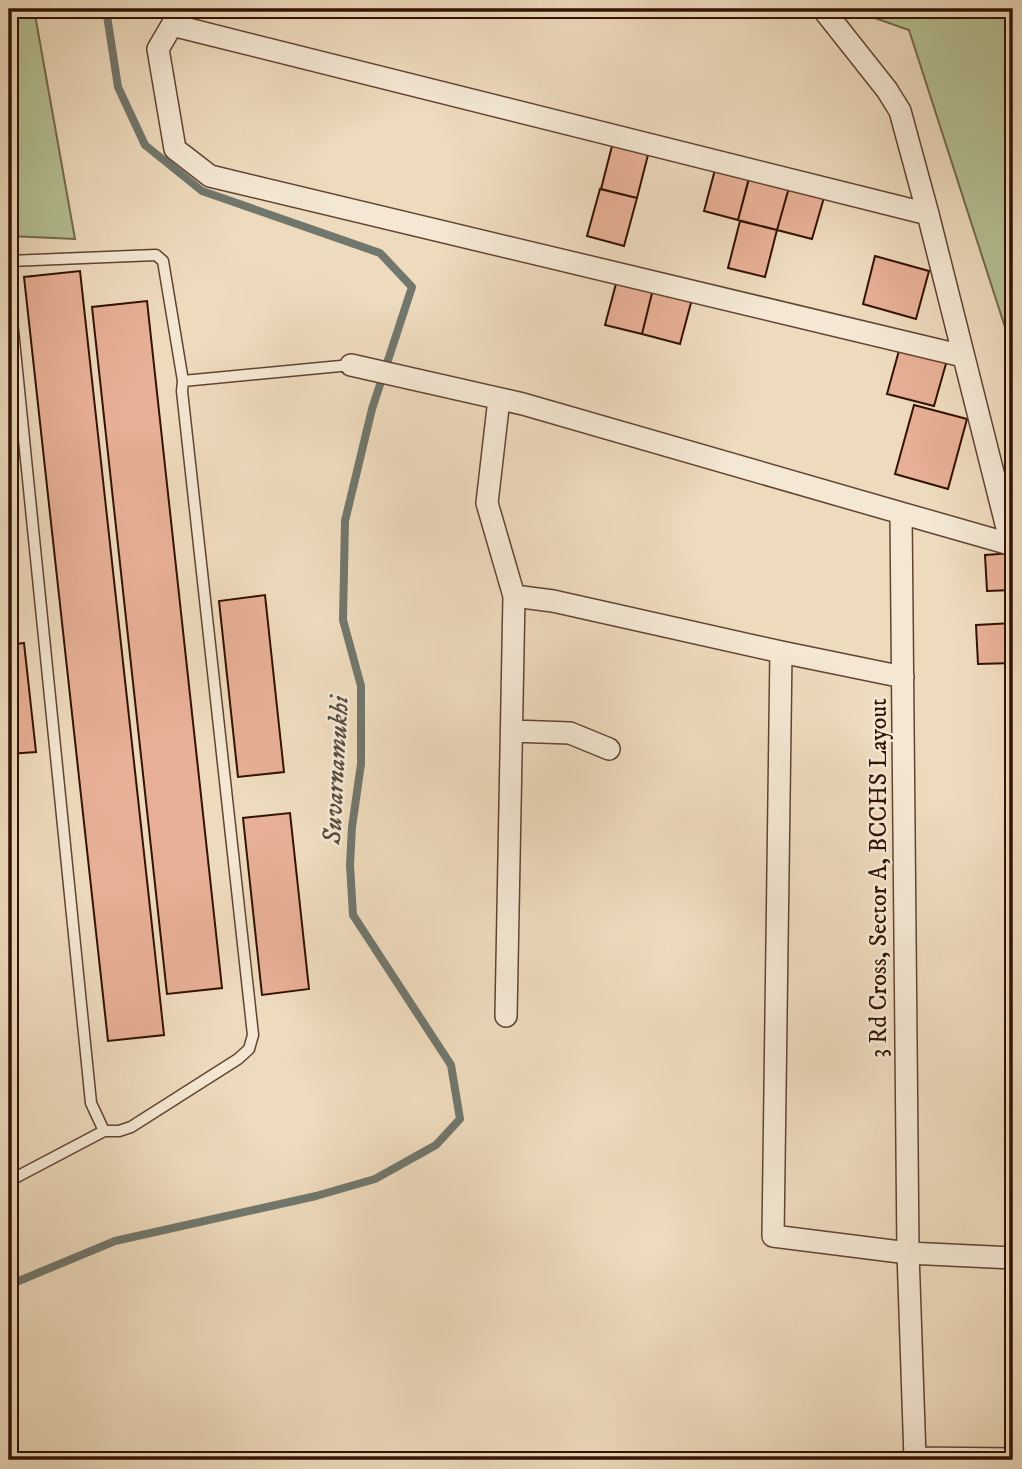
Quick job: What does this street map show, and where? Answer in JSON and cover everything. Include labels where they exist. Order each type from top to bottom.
[{"type":"street","points":[[826,13],[887,90],[900,111],[1012,544]]},
{"type":"street","points":[[928,214],[172,25],[158,49],[175,149],[210,176],[963,356]]},
{"type":"street","points":[[359,366],[499,399],[1012,544]]},
{"type":"street","points":[[499,399],[487,503],[514,596],[506,1016]]},
{"type":"street","name":"3 Rd Cross, Sector A, BCCHS Layout","points":[[901,513],[908,1253],[915,1459]]},
{"type":"street","points":[[514,596],[552,601],[903,677]]},
{"type":"street","points":[[780,652],[773,1236],[908,1253],[1013,1258]]},
{"type":"street","points":[[512,731],[570,733],[609,749]]},
{"type":"street","points":[[915,1459],[1013,1459]]},
{"type":"lane","points":[[9,261],[160,257],[163,261],[183,381],[253,1035],[249,1049],[238,1059],[131,1127],[104,1131],[9,1181]]},
{"type":"lane","points":[[9,292],[90,1103],[104,1131]]},
{"type":"lane","points":[[183,381],[359,366]]},
{"type":"green space","points":[[9,9],[34,9],[75,239],[9,236]]},
{"type":"green space","points":[[849,9],[1013,9],[1013,352],[909,30]]},
{"type":"building","points":[[613,142],[649,151],[637,198],[601,189]]},
{"type":"building","points":[[716,166],[750,175],[738,220],[704,211]]},
{"type":"building","points":[[750,174],[790,184],[777,230],[738,220]]},
{"type":"building","points":[[790,184],[825,194],[812,239],[777,230]]},
{"type":"building","points":[[600,189],[637,198],[624,246],[587,236]]},
{"type":"building","points":[[740,221],[777,230],[765,277],[728,268]]},
{"type":"building","points":[[875,256],[929,271],[916,319],[863,304]]},
{"type":"building","points":[[80,271],[164,1035],[108,1041],[24,277]]},
{"type":"building","points":[[617,280],[653,289],[642,334],[605,325]]},
{"type":"building","points":[[653,289],[692,299],[680,344],[642,334]]},
{"type":"building","points":[[147,301],[222,988],[167,994],[92,307]]},
{"type":"building","points":[[900,347],[947,360],[934,406],[887,394]]},
{"type":"building","points":[[914,405],[967,419],[948,489],[895,474]]},
{"type":"building","points":[[9,463],[15,518],[9,518]]},
{"type":"building","points":[[1013,553],[1013,590],[987,591],[985,555]]},
{"type":"building","points":[[265,595],[284,772],[238,777],[219,601]]},
{"type":"building","points":[[1013,623],[1013,663],[978,664],[976,625]]},
{"type":"building","points":[[24,643],[36,752],[9,754],[9,645]]},
{"type":"building","points":[[290,813],[309,989],[262,995],[243,818]]},
{"type":"waterway","name":"Suvarnamukhi","points":[[9,1285],[115,1241],[316,1196],[375,1179],[436,1145],[460,1119],[451,1065],[353,915],[350,865],[352,827],[361,764],[361,686],[343,620],[345,521],[372,409],[412,287],[380,253],[202,191],[145,145],[118,87],[106,9]]}]
